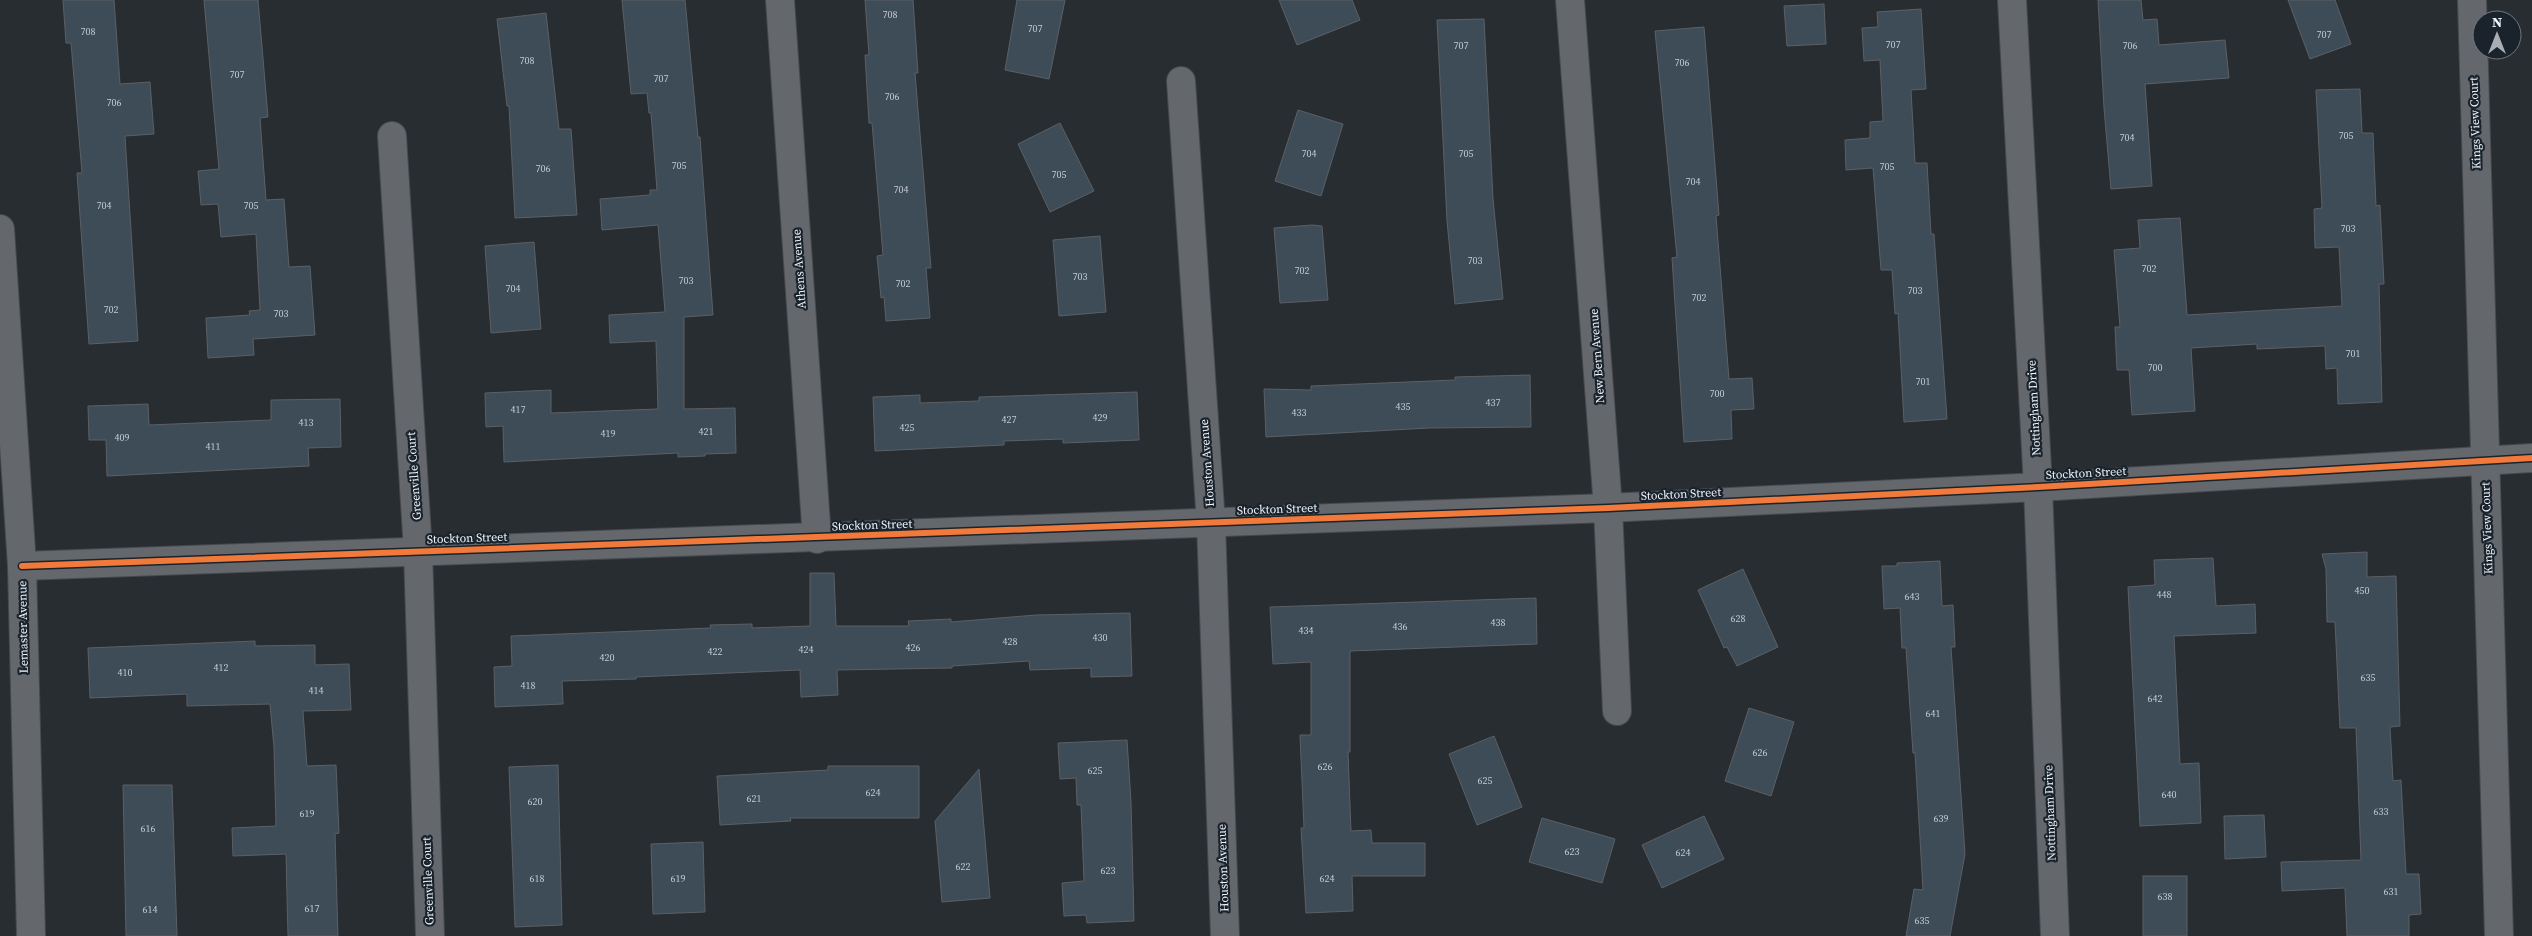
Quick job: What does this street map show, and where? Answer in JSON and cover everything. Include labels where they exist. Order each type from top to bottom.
[{"type":"street","name":"Athens Avenue","points":[[780,0],[817,538]]},
{"type":"street","name":"New Bern Avenue","points":[[1570,0],[1608,508],[1616,712]]},
{"type":"street","name":"Nottingham Drive","points":[[2012,0],[2038,487],[2055,936]]},
{"type":"street","name":"Kings View Court","points":[[2472,0],[2499,936]]},
{"type":"street","name":"Houston Avenue","points":[[1181,80],[1211,523],[1225,936]]},
{"type":"street","name":"Greenville Court","points":[[392,136],[418,551],[430,936]]},
{"type":"street","name":"Lemaster Avenue","points":[[0,229],[22,566],[32,936]]},
{"type":"street","name":"Stockton Street","points":[[22,566],[1608,508],[2038,487],[2532,458]]},
{"type":"building","points":[[63,0],[114,0],[120,84],[150,82],[154,134],[125,136],[138,341],[89,344],[77,173],[82,173],[71,43],[66,43]]},
{"type":"building","points":[[204,0],[258,0],[268,117],[260,118],[266,200],[284,199],[289,267],[310,266],[315,335],[253,339],[254,355],[208,358],[206,318],[250,315],[249,311],[260,310],[256,234],[221,237],[218,204],[201,205],[198,171],[219,169]]},
{"type":"building","points":[[622,0],[685,0],[698,137],[700,137],[713,315],[684,317],[684,409],[735,408],[736,453],[678,457],[678,453],[504,462],[503,426],[486,427],[485,393],[551,390],[551,413],[658,409],[656,341],[610,343],[609,315],[665,312],[658,225],[602,230],[600,199],[650,195],[650,190],[657,190],[651,113],[649,113],[647,93],[631,94]]},
{"type":"building","points":[[865,0],[913,0],[918,73],[915,73],[931,268],[926,268],[930,318],[886,321],[884,297],[881,298],[877,256],[883,255],[872,123],[869,123],[865,55],[869,55]]},
{"type":"building","points":[[1017,0],[1065,0],[1049,79],[1005,70]]},
{"type":"building","points":[[1279,0],[1352,0],[1360,20],[1297,45]]},
{"type":"building","points":[[2098,0],[2141,0],[2143,20],[2157,19],[2159,45],[2225,40],[2229,78],[2145,84],[2152,186],[2111,189]]},
{"type":"building","points":[[2288,0],[2335,0],[2351,44],[2310,59]]},
{"type":"building","points":[[1824,4],[1826,44],[1787,46],[1784,6]]},
{"type":"building","points":[[1921,9],[1926,89],[1911,90],[1915,163],[1927,163],[1931,234],[1934,234],[1947,419],[1904,422],[1898,313],[1895,314],[1892,270],[1881,270],[1873,168],[1846,170],[1845,140],[1870,138],[1870,122],[1883,121],[1880,60],[1864,61],[1862,28],[1878,27],[1877,12]]},
{"type":"building","points":[[546,13],[559,129],[571,129],[577,215],[515,218],[509,106],[507,106],[497,19]]},
{"type":"building","points":[[1484,19],[1493,199],[1503,299],[1455,304],[1447,221],[1437,20]]},
{"type":"building","points":[[1704,27],[1719,215],[1716,216],[1729,379],[1752,378],[1754,409],[1731,410],[1732,439],[1684,442],[1672,258],[1677,257],[1655,31]]},
{"type":"building","points":[[2360,89],[2362,133],[2373,133],[2376,206],[2380,205],[2384,284],[2379,284],[2382,402],[2338,404],[2337,368],[2326,369],[2325,346],[2257,349],[2257,344],[2191,348],[2195,411],[2132,415],[2129,370],[2117,370],[2115,327],[2120,327],[2114,250],[2140,248],[2138,220],[2180,218],[2187,315],[2342,306],[2339,247],[2315,248],[2314,209],[2322,208],[2316,90]]},
{"type":"building","points":[[1298,110],[1343,124],[1321,196],[1275,181]]},
{"type":"building","points":[[1060,123],[1094,191],[1050,212],[1018,144]]},
{"type":"building","points":[[1322,226],[1328,300],[1280,303],[1274,228]]},
{"type":"building","points":[[1100,236],[1106,312],[1059,316],[1053,240]]},
{"type":"building","points":[[534,242],[541,329],[491,333],[485,246]]},
{"type":"building","points":[[1530,375],[1531,427],[1429,428],[1266,437],[1264,389],[1311,390],[1311,386],[1455,380],[1455,377]]},
{"type":"building","points":[[1137,392],[1139,440],[1063,443],[1063,439],[1004,441],[1004,445],[875,451],[873,397],[920,395],[920,403],[979,401],[979,397]]},
{"type":"building","points":[[340,399],[341,447],[308,448],[309,466],[107,476],[106,440],[89,440],[88,406],[148,404],[149,425],[271,420],[271,400]]},
{"type":"building","points":[[2367,552],[2367,577],[2396,576],[2400,726],[2390,727],[2393,781],[2401,780],[2406,874],[2419,874],[2421,914],[2409,915],[2409,936],[2347,936],[2345,888],[2282,891],[2281,862],[2361,860],[2356,728],[2340,728],[2335,622],[2327,622],[2326,569],[2322,554]]},
{"type":"building","points":[[2213,558],[2216,606],[2255,604],[2256,633],[2174,636],[2180,764],[2199,763],[2201,823],[2140,826],[2128,587],[2155,585],[2154,560]]},
{"type":"building","points":[[1940,561],[1942,606],[1953,605],[1955,647],[1951,647],[1965,854],[1950,936],[1906,936],[1914,889],[1923,890],[1915,753],[1913,753],[1906,648],[1902,648],[1900,608],[1884,609],[1882,566],[1897,566],[1897,563]]},
{"type":"building","points":[[1743,569],[1778,647],[1737,666],[1727,647],[1724,648],[1698,590]]},
{"type":"building","points":[[810,573],[834,573],[836,626],[909,626],[908,621],[951,619],[951,622],[1036,615],[1130,613],[1132,676],[1091,677],[1091,668],[1030,670],[1029,661],[952,666],[952,668],[837,670],[838,695],[801,697],[800,670],[636,677],[636,679],[562,681],[563,704],[495,707],[494,667],[512,666],[511,636],[711,628],[710,625],[752,624],[752,628],[810,626]]},
{"type":"building","points":[[1536,598],[1537,644],[1350,651],[1350,752],[1348,752],[1351,831],[1371,830],[1372,843],[1425,843],[1425,876],[1352,876],[1353,911],[1306,913],[1301,828],[1304,828],[1300,735],[1311,735],[1311,662],[1273,664],[1270,607]]},
{"type":"building","points":[[255,641],[255,646],[315,645],[315,665],[349,664],[351,710],[303,711],[307,766],[336,765],[339,833],[335,834],[338,936],[288,936],[286,854],[233,856],[232,828],[276,826],[274,748],[270,704],[187,706],[187,694],[90,698],[88,648]]},
{"type":"building","points":[[1749,708],[1794,722],[1771,796],[1725,781]]},
{"type":"building","points":[[1494,736],[1522,807],[1477,825],[1449,754]]},
{"type":"building","points":[[1127,740],[1131,802],[1134,921],[1087,923],[1086,915],[1064,916],[1062,883],[1084,881],[1081,805],[1077,805],[1076,778],[1060,779],[1058,743]]},
{"type":"building","points":[[558,765],[562,925],[515,927],[509,767]]},
{"type":"building","points":[[828,766],[919,766],[919,818],[790,818],[791,821],[720,825],[717,776],[828,770]]},
{"type":"building","points":[[979,769],[990,898],[942,902],[935,821]]},
{"type":"building","points":[[123,785],[172,785],[177,936],[126,936]]},
{"type":"building","points":[[2264,815],[2266,857],[2225,859],[2224,816]]},
{"type":"building","points":[[1704,816],[1724,859],[1662,888],[1642,845]]},
{"type":"building","points":[[1542,818],[1615,839],[1602,883],[1529,862]]},
{"type":"building","points":[[703,842],[705,912],[653,914],[651,844]]},
{"type":"building","points":[[2143,876],[2187,876],[2187,936],[2143,936]]},
{"type":"cycle path","points":[[22,566],[1608,508],[2038,487],[2532,458]]}]
